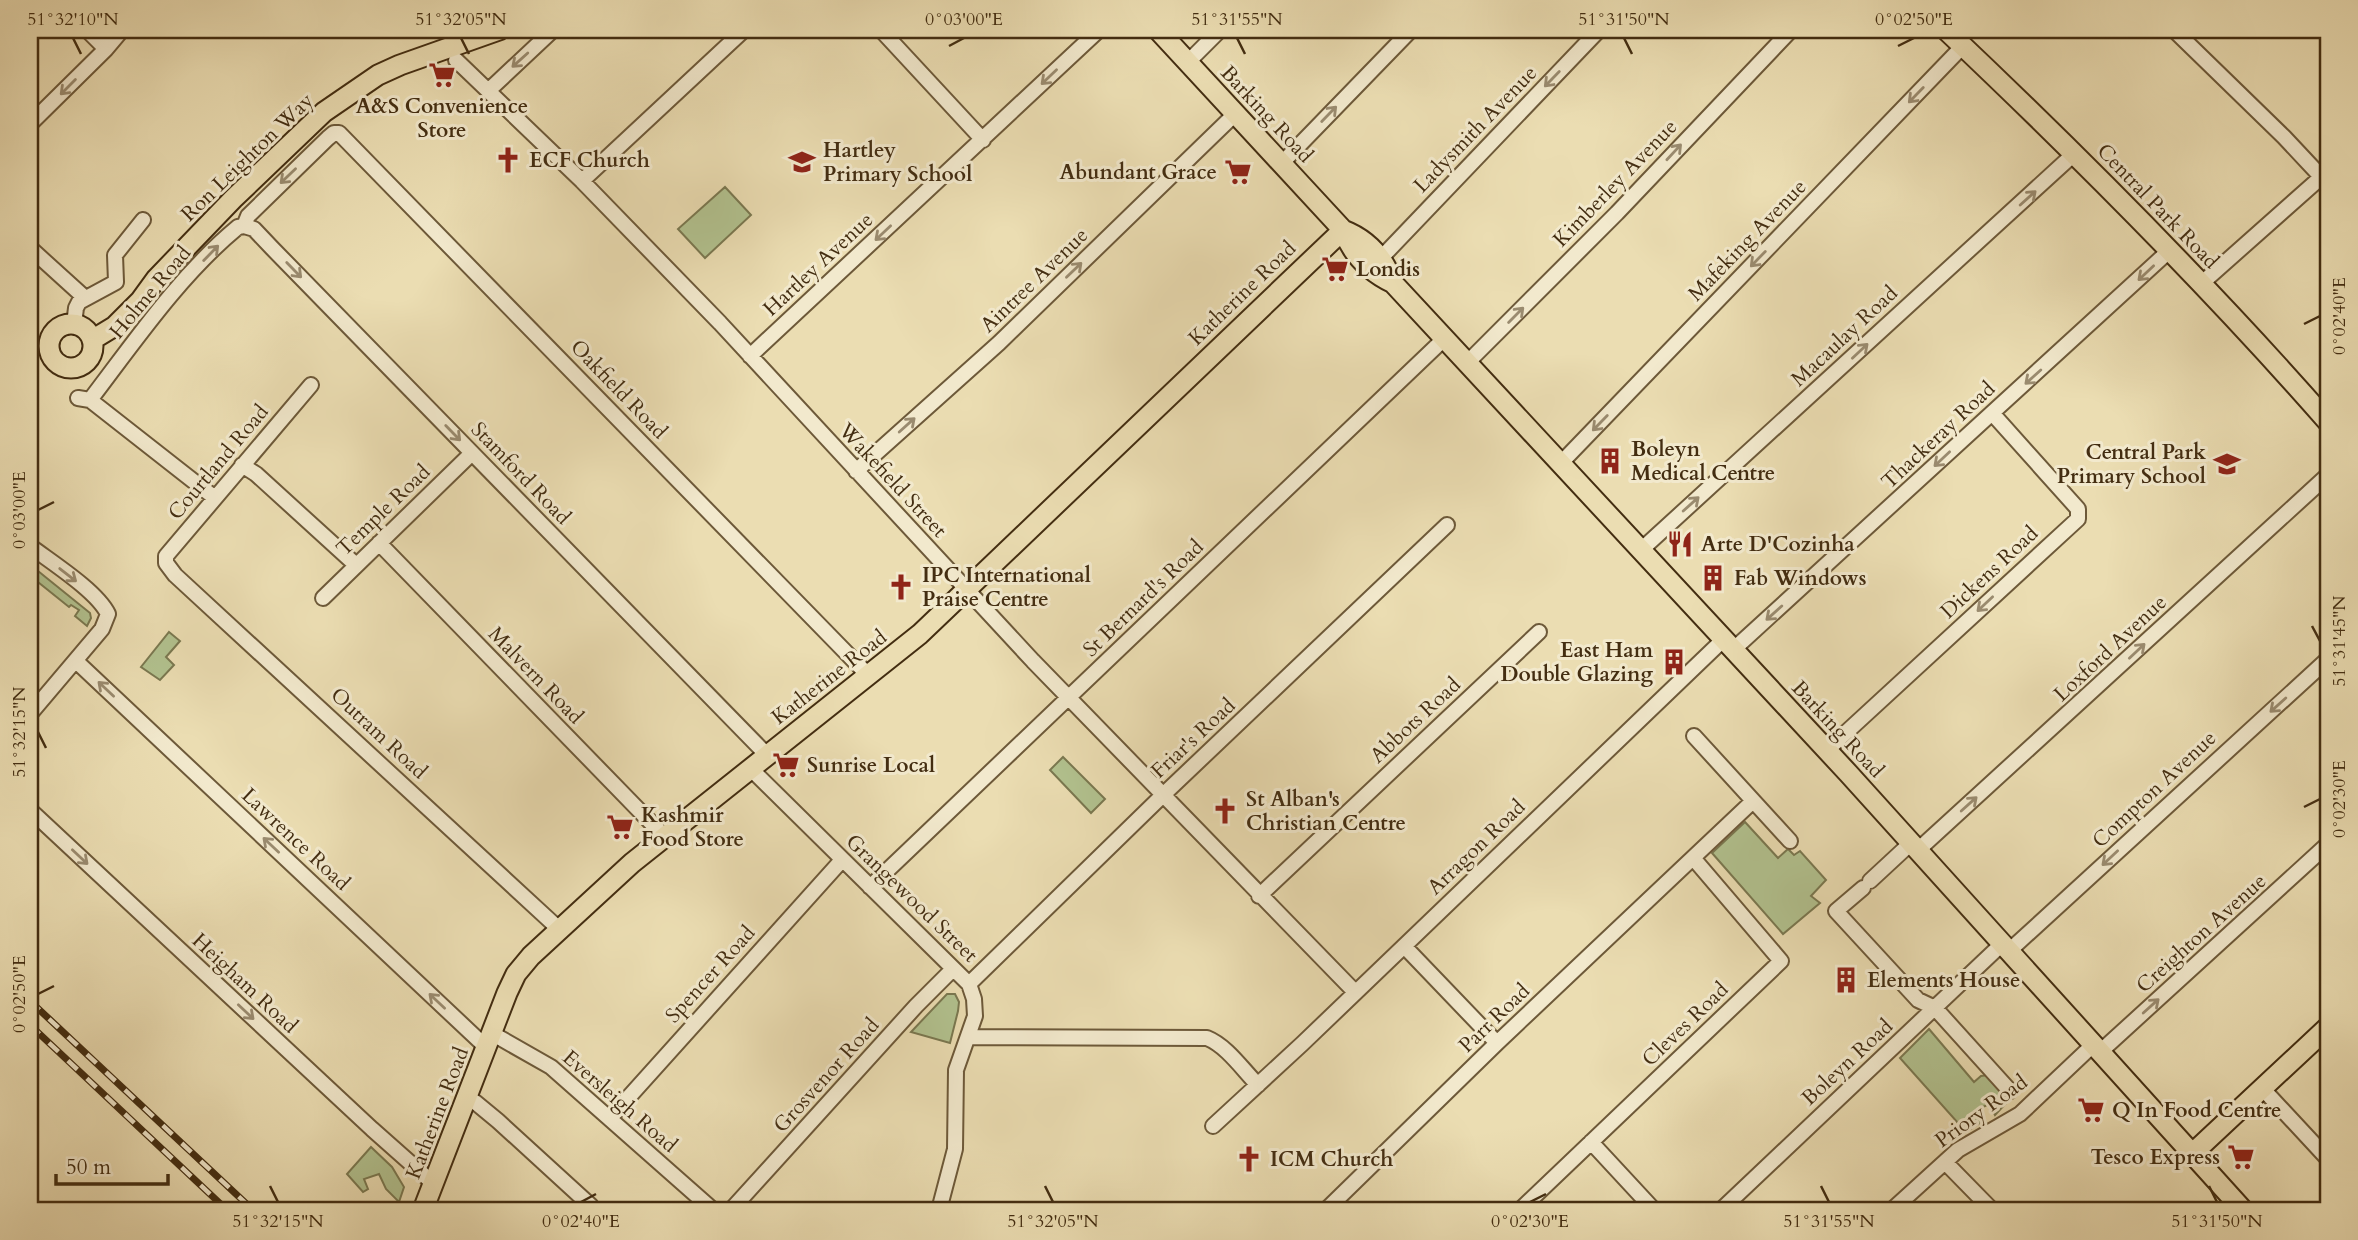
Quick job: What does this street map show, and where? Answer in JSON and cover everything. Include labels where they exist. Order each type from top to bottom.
[{"type":"main road","name":"Ron Leighton Way","points":[[74,324],[58,328],[51,338],[39,347],[65,368],[76,368],[85,364],[92,355],[92,340],[115,326],[233,199],[324,112],[378,75],[499,30]]},
{"type":"main road","name":"Barking Road","points":[[1158,30],[1343,230],[1349,246],[1376,275],[1393,284],[1445,338],[1729,644],[2243,1210]]},
{"type":"main road","name":"Central Park Road","points":[[1946,30],[2075,153],[2170,250],[2328,422]]},
{"type":"main road","name":"Barking Road","points":[[1343,230],[1360,236],[1381,258],[1393,284]]},
{"type":"main road","name":"Katherine Road","points":[[423,1210],[516,974],[559,929],[664,836],[920,634],[1343,230]]},
{"type":"main road","points":[[74,324],[85,329],[92,340]]},
{"type":"main road","points":[[2192,1154],[2328,1027]]},
{"type":"street","points":[[87,30],[106,49]]},
{"type":"street","points":[[30,124],[122,30]]},
{"type":"street","points":[[488,91],[553,30]]},
{"type":"street","points":[[582,181],[744,30]]},
{"type":"street","points":[[881,30],[983,140]]},
{"type":"street","name":"Hartley Avenue","points":[[750,356],[1098,30]]},
{"type":"street","points":[[1188,62],[1220,30]]},
{"type":"street","points":[[1282,163],[1411,30]]},
{"type":"street","name":"Ladysmith Avenue","points":[[1381,258],[1600,30]]},
{"type":"street","name":"Kimberley Avenue","points":[[1468,363],[1617,213],[1791,30]]},
{"type":"street","points":[[2174,30],[2326,177],[2202,283]]},
{"type":"street","name":"Mafeking Avenue","points":[[1561,464],[1963,46]]},
{"type":"street","name":"Wakefield Street","points":[[456,60],[582,181],[750,356],[967,590],[1259,896],[1355,992]]},
{"type":"street","name":"Aintree Avenue","points":[[856,471],[999,343],[1236,114]]},
{"type":"street","name":"Holme Road","points":[[215,498],[84,399],[180,287],[231,233],[244,226],[248,216],[328,138],[339,133]]},
{"type":"street","name":"Oakfield Road","points":[[339,133],[868,675]]},
{"type":"street","name":"Macaulay Road","points":[[1641,550],[2075,153]]},
{"type":"street","points":[[74,324],[76,308],[84,298],[116,282],[115,255],[143,220]]},
{"type":"street","name":"Stamford Road","points":[[244,226],[254,229],[766,754]]},
{"type":"street","points":[[30,248],[84,298]]},
{"type":"street","name":"Thackeray Road","points":[[1729,644],[1993,413],[2170,250]]},
{"type":"street","name":"St Bernard's Road","points":[[870,887],[1445,338]]},
{"type":"street","name":"Courtland Road","points":[[169,568],[166,556],[311,386]]},
{"type":"street","name":"Dickens Road","points":[[1827,750],[2078,519],[2078,509],[1993,413]]},
{"type":"street","name":"Temple Road","points":[[323,598],[472,453]]},
{"type":"street","points":[[242,465],[256,474],[356,565]]},
{"type":"street","name":"Loxford Avenue","points":[[1935,1008],[1918,999],[1836,911],[1915,846],[2328,475]]},
{"type":"street","name":"Friar's Road","points":[[969,984],[1447,525]]},
{"type":"street","name":"Malvern Road","points":[[379,544],[664,836]]},
{"type":"street","points":[[30,546],[104,606],[108,614],[106,621],[76,661],[30,714]]},
{"type":"street","name":"Outram Road","points":[[169,568],[559,929]]},
{"type":"street","name":"Abbots Road","points":[[1259,896],[1539,632]]},
{"type":"street","name":"Arragon Road","points":[[1213,1126],[1729,644]]},
{"type":"street","name":"Compton Avenue","points":[[2006,947],[2328,659]]},
{"type":"street","name":"Lawrence Road","points":[[76,661],[490,1041]]},
{"type":"street","points":[[1694,736],[1790,841]]},
{"type":"street","name":"Grangewood Street","points":[[750,768],[969,984],[974,999],[975,1017],[956,1070],[956,1149],[940,1210]]},
{"type":"street","name":"Parr Road","points":[[1326,1210],[1497,1043],[1753,801]]},
{"type":"street","name":"Heigham Road","points":[[30,810],[434,1184]]},
{"type":"street","name":"Creighton Avenue","points":[[2097,1048],[2328,844]]},
{"type":"street","name":"Cleves Road","points":[[1520,1210],[1781,961],[1694,859]]},
{"type":"street","name":"Spencer Road","points":[[610,1118],[842,860]]},
{"type":"street","points":[[1404,946],[1497,1043]]},
{"type":"street","name":"Boleyn Road","points":[[1721,1210],[1935,1008],[2006,947]]},
{"type":"street","name":"Grosvenor Road","points":[[731,1210],[916,1006],[953,969]]},
{"type":"street","points":[[1935,1008],[2010,1091]]},
{"type":"street","points":[[968,1037],[1207,1038],[1215,1041],[1258,1085]]},
{"type":"street","name":"Eversleigh Road","points":[[490,1041],[551,1067],[713,1210]]},
{"type":"street","name":"Priory Road","points":[[1892,1210],[1958,1150],[2021,1114],[2097,1048]]},
{"type":"street","points":[[2262,1088],[2328,1159]]},
{"type":"street","points":[[466,1097],[518,1139],[591,1206],[590,1210]]},
{"type":"street","points":[[1591,1142],[1654,1210]]},
{"type":"street","points":[[1945,1162],[1992,1210]]},
{"type":"green space","points":[[725,187],[751,215],[705,258],[678,229]]},
{"type":"green space","points":[[38,571],[90,613],[87,626],[75,616],[79,610],[71,605],[69,607],[33,578]]},
{"type":"green space","points":[[169,632],[180,641],[166,657],[174,665],[160,680],[141,667]]},
{"type":"green space","points":[[1063,757],[1105,799],[1091,813],[1050,770]]},
{"type":"green space","points":[[1745,822],[1778,858],[1788,849],[1794,855],[1800,851],[1826,880],[1811,896],[1820,903],[1783,934],[1712,853]]},
{"type":"green space","points":[[947,994],[955,994],[959,1002],[950,1043],[911,1032]]},
{"type":"green space","points":[[1929,1029],[1974,1082],[1981,1076],[1988,1075],[2010,1099],[1995,1115],[1989,1104],[1979,1109],[1985,1120],[1966,1132],[1900,1058]]},
{"type":"green space","points":[[371,1147],[392,1167],[404,1187],[399,1202],[386,1189],[379,1174],[364,1179],[368,1189],[363,1192],[347,1174]]},
{"type":"railway","points":[[30,1001],[253,1210]]},
{"type":"railway","points":[[30,1025],[227,1210]]},
{"type":"place","name":"A&S Convenience Store","points":[[442,75]]},
{"type":"place","name":"ECF Church","points":[[508,160]]},
{"type":"place","name":"Hartley Primary School","points":[[802,162]]},
{"type":"place","name":"Abundant Grace","points":[[1238,172]]},
{"type":"place","name":"Londis","points":[[1335,269]]},
{"type":"place","name":"Boleyn Medical Centre","points":[[1610,461]]},
{"type":"place","name":"Central Park Primary School","points":[[2227,464]]},
{"type":"place","name":"Arte D'Cozinha","points":[[1680,544]]},
{"type":"place","name":"Fab Windows","points":[[1713,578]]},
{"type":"place","name":"IPC International Praise Centre","points":[[901,587]]},
{"type":"place","name":"East Ham Double Glazing","points":[[1674,662]]},
{"type":"place","name":"Sunrise Local","points":[[786,765]]},
{"type":"place","name":"St Alban's Christian Centre","points":[[1225,811]]},
{"type":"place","name":"Kashmir Food Store","points":[[620,827]]},
{"type":"place","name":"Elements House","points":[[1846,980]]},
{"type":"place","name":"Q In Food Centre","points":[[2091,1110]]},
{"type":"place","name":"Tesco Express","points":[[2241,1157]]},
{"type":"place","name":"ICM Church","points":[[1249,1159]]}]
